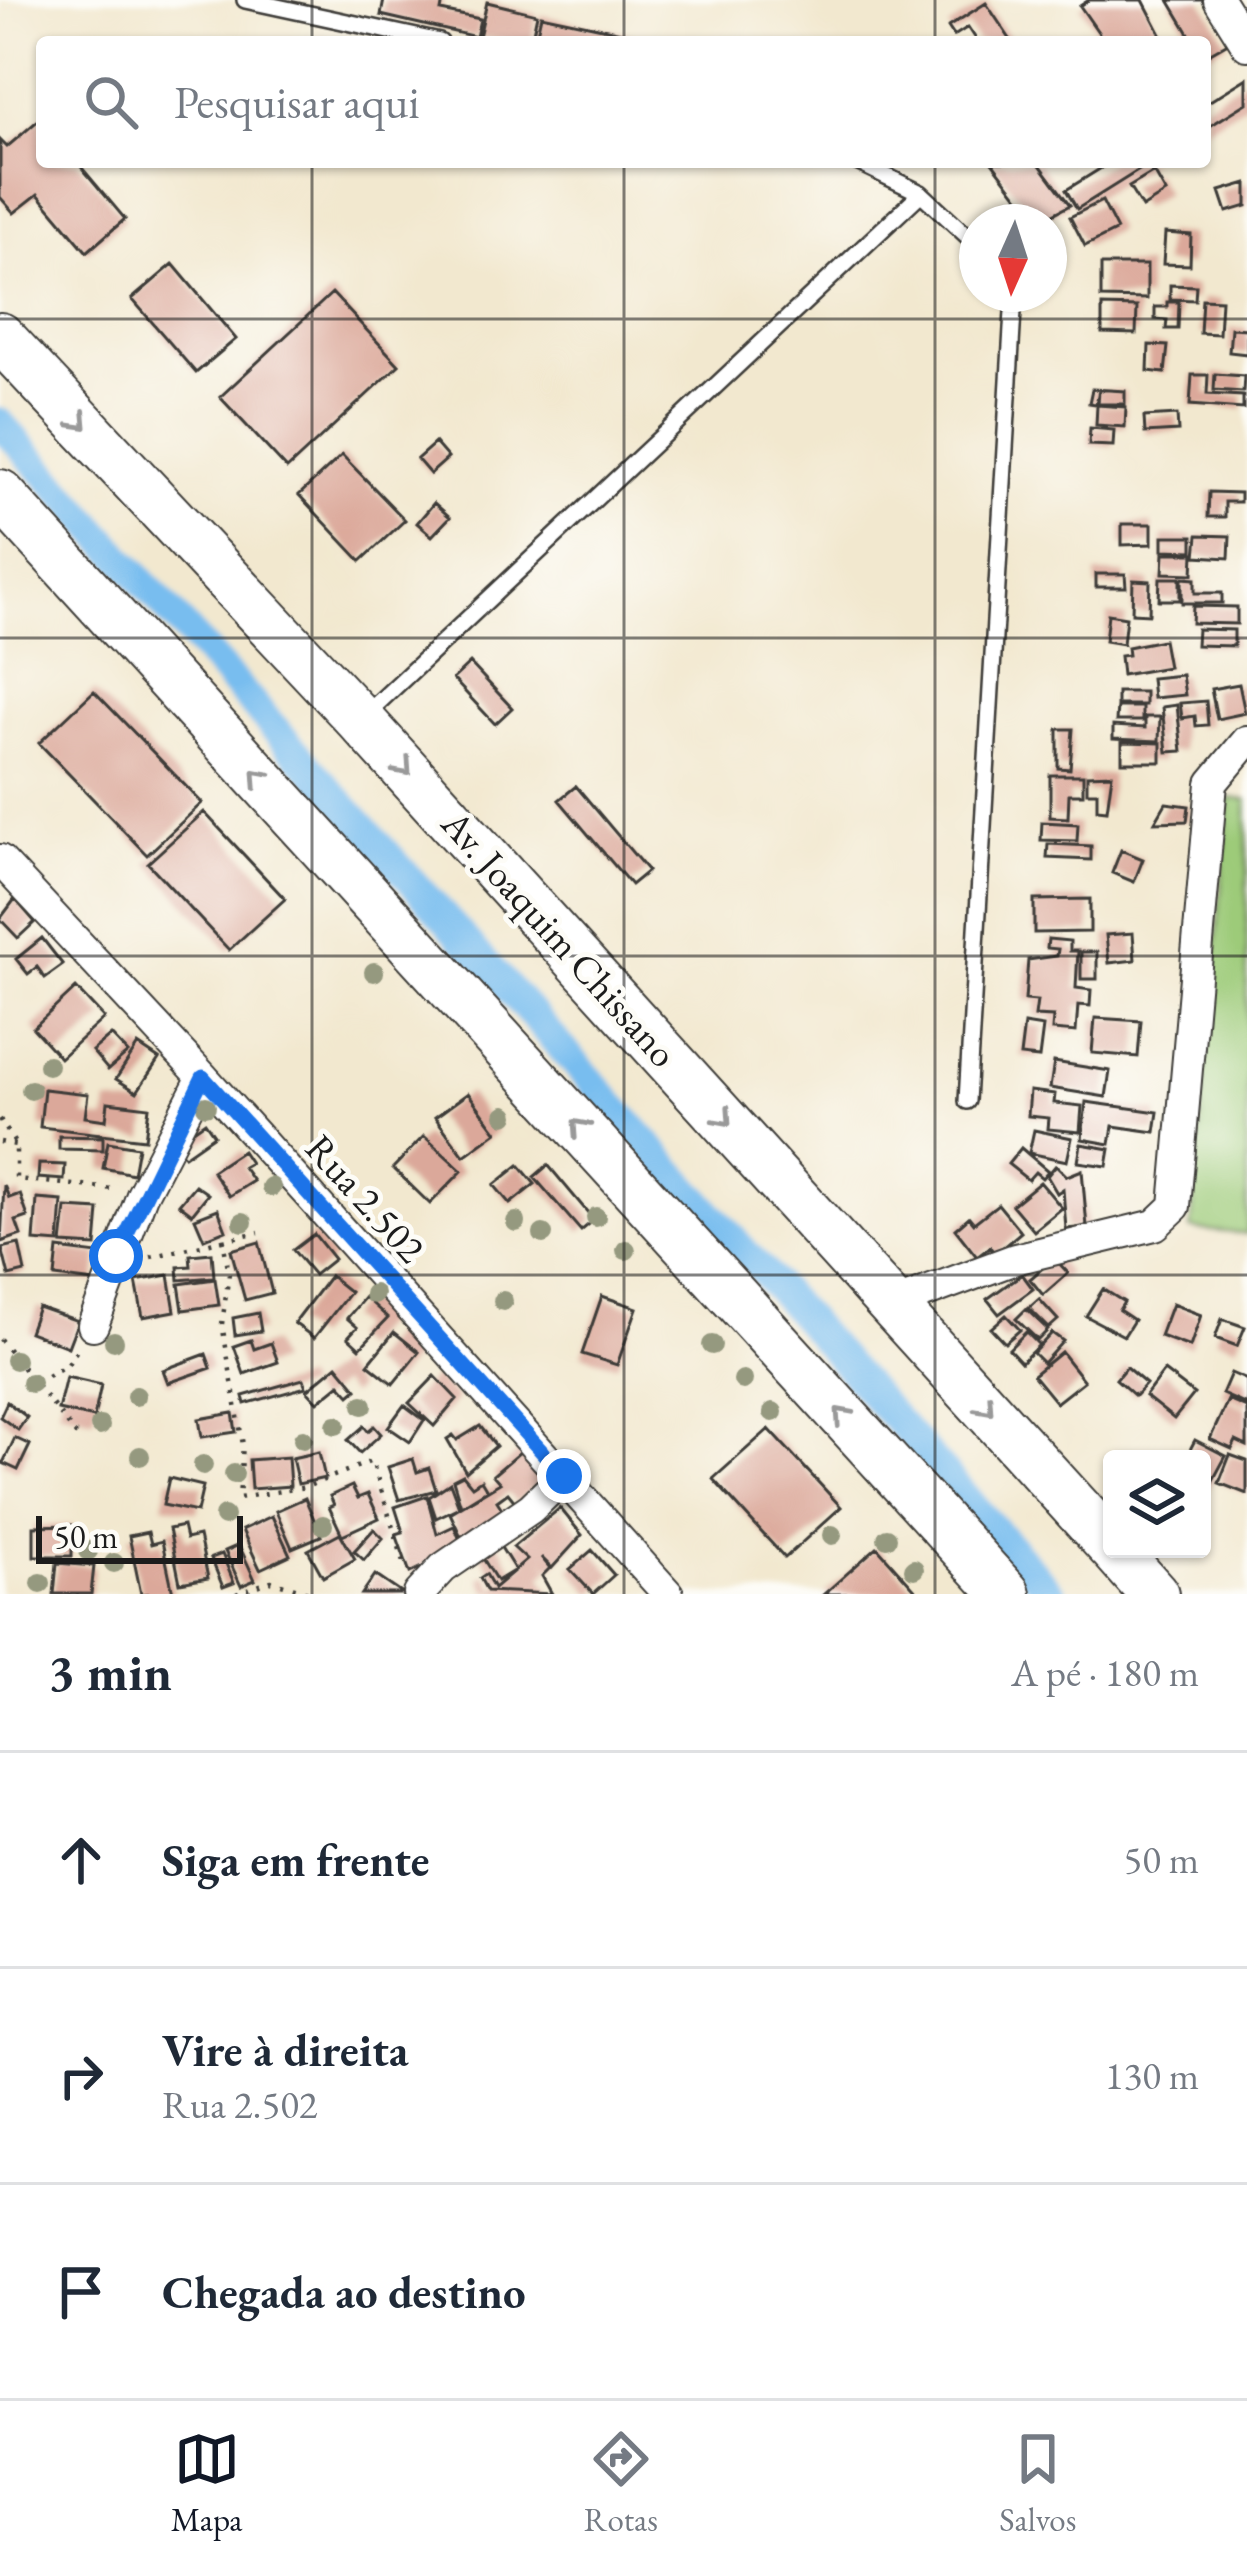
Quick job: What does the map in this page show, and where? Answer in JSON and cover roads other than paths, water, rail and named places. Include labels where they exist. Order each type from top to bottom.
[{"type":"main road","name":"Av. Joaquim Chissano","points":[[0,337],[361,719],[1103,1537]]},
{"type":"main road","points":[[0,494],[1006,1594]]},
{"type":"main road","name":"Av. Joaquim Chissano","points":[[1122,1558],[1154,1594]]},
{"type":"street","points":[[1219,0],[1247,44]]},
{"type":"street","points":[[894,1304],[1015,1259],[1155,1225],[1175,1206],[1212,783],[1247,740]]},
{"type":"street","name":"Rua 2.502","points":[[0,860],[203,1077],[668,1594]]},
{"type":"street","points":[[93,1325],[142,1195],[203,1077]]},
{"type":"street","points":[[421,1590],[470,1546],[531,1508],[564,1476]]},
{"type":"lane","points":[[244,0],[412,36]]},
{"type":"lane","points":[[869,168],[921,193],[959,228]]},
{"type":"lane","points":[[361,719],[921,193]]},
{"type":"lane","points":[[967,1101],[1013,312]]},
{"type":"waterway","points":[[0,423],[1052,1594]]}]
